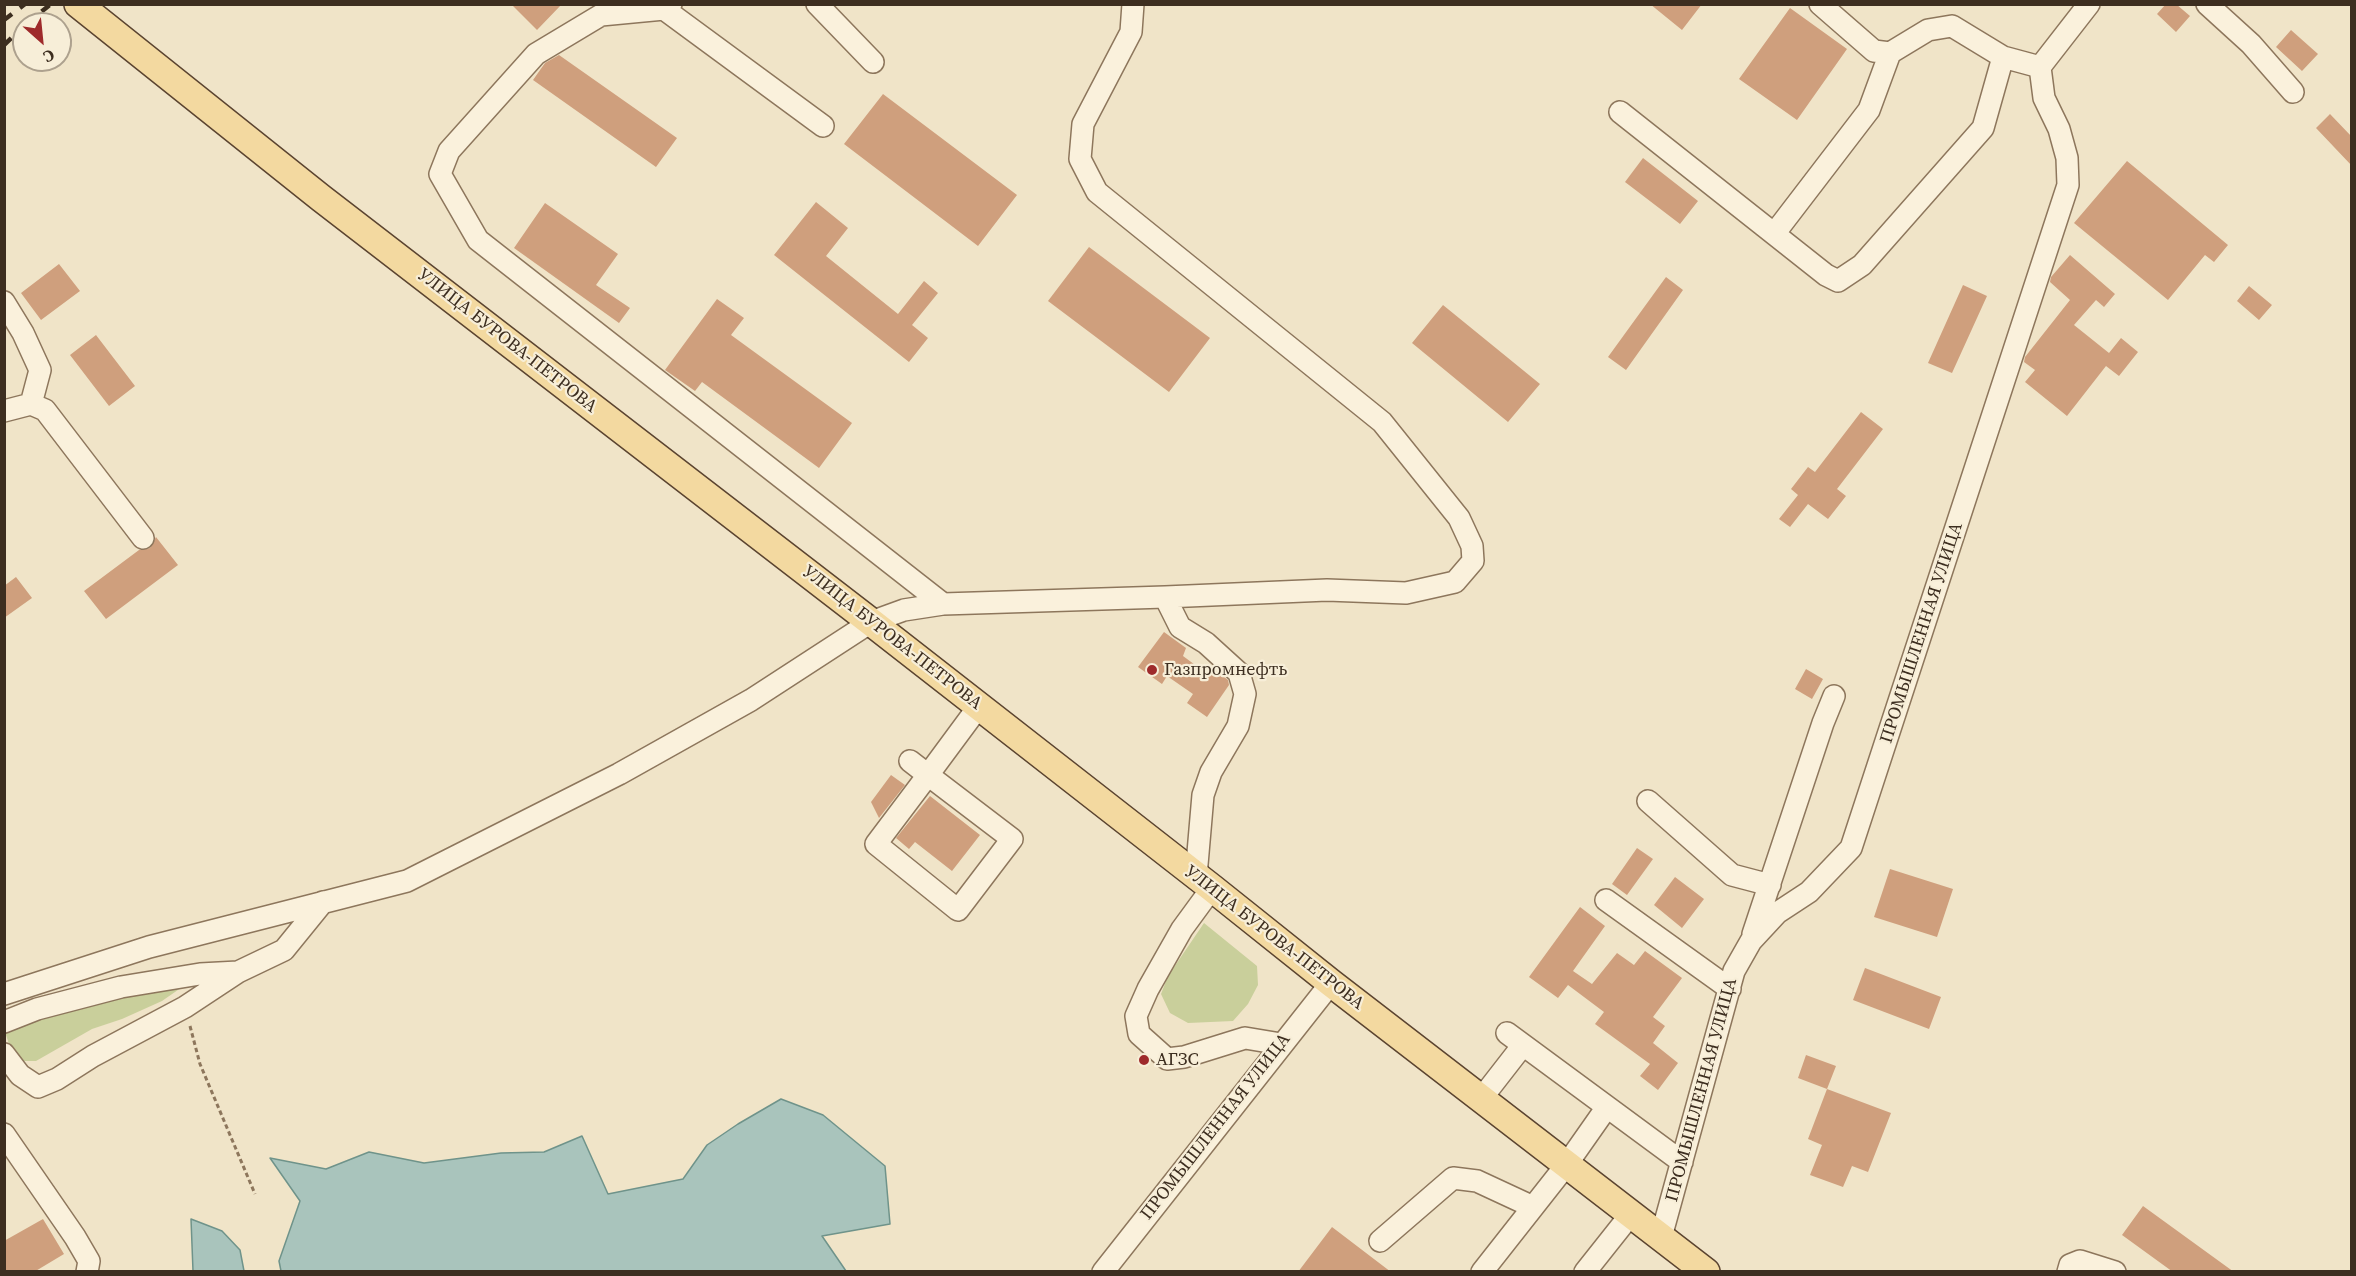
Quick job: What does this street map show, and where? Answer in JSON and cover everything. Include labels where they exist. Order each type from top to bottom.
[{"type":"main road","name":"УЛИЦА БУРОВА-ПЕТРОВА","points":[[78,4],[321,198],[871,621],[1330,983],[1704,1271]]},
{"type":"street","points":[[817,4],[873,62]]},
{"type":"street","points":[[4,994],[149,946],[407,881],[608,779],[751,700],[871,621],[904,610],[943,604],[1327,590],[1406,593],[1455,582],[1473,561],[1472,546],[1459,518],[1382,422],[1097,192],[1080,159],[1083,124],[1131,32],[1133,4]]},
{"type":"street","points":[[1820,4],[1874,51],[1890,53],[1929,30],[1952,26],[2003,57],[2040,67],[2089,4]]},
{"type":"street","points":[[2207,4],[2251,44],[2293,92]]},
{"type":"street","points":[[823,126],[667,7],[601,15],[536,54],[448,151],[440,174],[478,240],[943,604]]},
{"type":"street","points":[[1774,234],[1869,110],[1890,53]]},
{"type":"street","points":[[1620,112],[1826,275],[1838,281],[1862,265],[1983,128],[2003,57]]},
{"type":"street","name":"ПРОМЫШЛЕННАЯ УЛИЦА","points":[[1661,1237],[1734,971],[1751,941],[1777,913],[1809,892],[1851,848],[2068,185],[2067,158],[2059,129],[2044,98],[2040,67]]},
{"type":"street","points":[[4,302],[23,333],[40,370],[31,404]]},
{"type":"street","points":[[4,411],[31,404],[45,410],[142,538]]},
{"type":"street","points":[[1165,597],[1180,627],[1206,643],[1239,673],[1245,694],[1238,726],[1211,772],[1203,795],[1204,882],[1136,1016],[1139,1034],[1167,1059],[1184,1057],[1245,1038],[1281,1044]]},
{"type":"street","points":[[1751,941],[1834,696]]},
{"type":"street","points":[[910,761],[928,775],[1012,839],[958,910],[876,844],[928,775],[979,706]]},
{"type":"street","points":[[1648,801],[1732,875],[1770,885]]},
{"type":"street","points":[[1606,900],[1730,989]]},
{"type":"street","points":[[4,1054],[20,1075],[38,1087],[57,1079],[93,1056],[185,1007],[238,972],[284,950],[323,902]]},
{"type":"street","points":[[4,1022],[38,1009],[121,987],[200,974],[238,972]]},
{"type":"street","name":"ПРОМЫШЛЕННАЯ УЛИЦА","points":[[1102,1272],[1330,983]]},
{"type":"street","points":[[1481,1099],[1515,1039],[1682,1162]]},
{"type":"street","points":[[1482,1272],[1567,1164],[1607,1107]]},
{"type":"street","points":[[4,1134],[75,1237],[89,1261],[87,1272]]},
{"type":"street","points":[[1380,1241],[1453,1178],[1477,1181],[1533,1207]]},
{"type":"street","points":[[1595,1268],[1631,1214]]},
{"type":"street","points":[[2068,1272],[2070,1265],[2080,1261],[2115,1272]]},
{"type":"path","points":[[185,1007],[200,1064],[255,1194]]},
{"type":"green space","points":[[1204,923],[1257,966],[1258,985],[1248,1004],[1233,1021],[1188,1023],[1170,1013],[1161,994],[1168,976]]},
{"type":"green space","points":[[188,983],[162,1001],[122,1019],[92,1029],[36,1061],[21,1061],[10,1047],[5,1032],[44,1011]]},
{"type":"water","points":[[781,1099],[823,1115],[885,1166],[890,1224],[822,1236],[846,1271],[281,1271],[279,1261],[300,1201],[270,1158],[326,1169],[369,1152],[424,1163],[501,1153],[544,1152],[582,1136],[608,1194],[683,1179],[707,1145]]},
{"type":"water","points":[[191,1219],[222,1231],[240,1250],[244,1271],[193,1271]]},
{"type":"building","points":[[511,4],[562,4],[537,30]]},
{"type":"building","points":[[1650,4],[1702,4],[1682,30]]},
{"type":"building","points":[[2166,4],[2176,4],[2190,16],[2176,32],[2157,14]]},
{"type":"building","points":[[1790,8],[1847,49],[1797,120],[1739,79]]},
{"type":"building","points":[[2291,30],[2318,54],[2302,71],[2276,47]]},
{"type":"building","points":[[559,55],[677,138],[656,167],[533,80],[545,63]]},
{"type":"building","points":[[883,94],[1017,195],[978,246],[844,144]]},
{"type":"building","points":[[2330,114],[2352,137],[2352,166],[2316,128]]},
{"type":"building","points":[[1643,158],[1698,201],[1680,224],[1625,182]]},
{"type":"building","points":[[2127,161],[2228,245],[2214,262],[2205,255],[2168,300],[2074,223]]},
{"type":"building","points":[[816,202],[848,228],[826,256],[898,314],[924,281],[938,293],[912,325],[928,338],[909,362],[774,255]]},
{"type":"building","points":[[545,203],[618,254],[596,285],[630,308],[619,323],[514,248]]},
{"type":"building","points":[[1089,247],[1210,338],[1169,392],[1048,301]]},
{"type":"building","points":[[2070,255],[2115,294],[2104,307],[2096,300],[2074,325],[2109,353],[2121,338],[2138,352],[2119,376],[2106,366],[2067,416],[2025,382],[2035,370],[2024,362],[2025,357],[2070,300],[2050,282],[2051,277]]},
{"type":"building","points":[[59,264],[80,291],[41,320],[21,293]]},
{"type":"building","points":[[1666,277],[1683,290],[1626,370],[1608,357]]},
{"type":"building","points":[[1963,285],[1987,296],[1952,373],[1928,363]]},
{"type":"building","points":[[2249,286],[2272,305],[2259,320],[2237,301]]},
{"type":"building","points":[[717,299],[744,318],[731,335],[852,423],[819,468],[702,382],[695,391],[665,370]]},
{"type":"building","points":[[1443,305],[1540,384],[1508,422],[1412,343]]},
{"type":"building","points":[[96,335],[135,386],[109,406],[70,355]]},
{"type":"building","points":[[1861,412],[1883,429],[1837,489],[1846,496],[1828,519],[1808,504],[1790,527],[1779,519],[1798,495],[1791,489],[1808,467],[1815,472]]},
{"type":"building","points":[[156,537],[178,565],[106,619],[84,591],[139,550],[150,548]]},
{"type":"building","points":[[16,577],[32,598],[4,618],[4,586]]},
{"type":"building","points":[[1164,632],[1186,648],[1183,656],[1206,673],[1211,667],[1228,680],[1229,685],[1207,717],[1187,703],[1193,694],[1167,676],[1162,684],[1138,667]]},
{"type":"building","points":[[1806,669],[1823,679],[1812,699],[1795,689]]},
{"type":"building","points":[[891,775],[905,785],[879,818],[871,802]]},
{"type":"building","points":[[930,796],[980,835],[952,871],[915,842],[909,849],[896,838]]},
{"type":"building","points":[[1637,848],[1653,859],[1627,895],[1612,884]]},
{"type":"building","points":[[1890,869],[1953,889],[1937,937],[1874,917]]},
{"type":"building","points":[[1675,877],[1704,899],[1682,928],[1654,905]]},
{"type":"building","points":[[1580,907],[1605,926],[1573,971],[1592,984],[1617,953],[1634,965],[1645,951],[1682,978],[1653,1017],[1665,1026],[1653,1043],[1678,1063],[1658,1090],[1640,1076],[1650,1064],[1595,1024],[1604,1012],[1568,985],[1558,998],[1529,977]]},
{"type":"building","points":[[1865,968],[1941,997],[1929,1029],[1853,1000]]},
{"type":"building","points":[[1806,1055],[1836,1066],[1827,1089],[1798,1078]]},
{"type":"building","points":[[1827,1089],[1891,1113],[1868,1172],[1852,1166],[1843,1187],[1810,1175],[1822,1145],[1808,1139]]},
{"type":"building","points":[[2143,1206],[2234,1272],[2173,1272],[2122,1235]]},
{"type":"building","points":[[43,1219],[64,1254],[34,1272],[4,1272],[4,1241]]},
{"type":"building","points":[[1332,1227],[1391,1272],[1298,1272]]},
{"type":"railway","points":[[4,20],[25,4]]},
{"type":"railway","points":[[41,12],[51,4]]},
{"type":"railway","points":[[4,45],[12,37]]},
{"type":"place","name":"Газпромнефть","points":[[1152,670]]},
{"type":"place","name":"АГЗС","points":[[1144,1060]]}]
